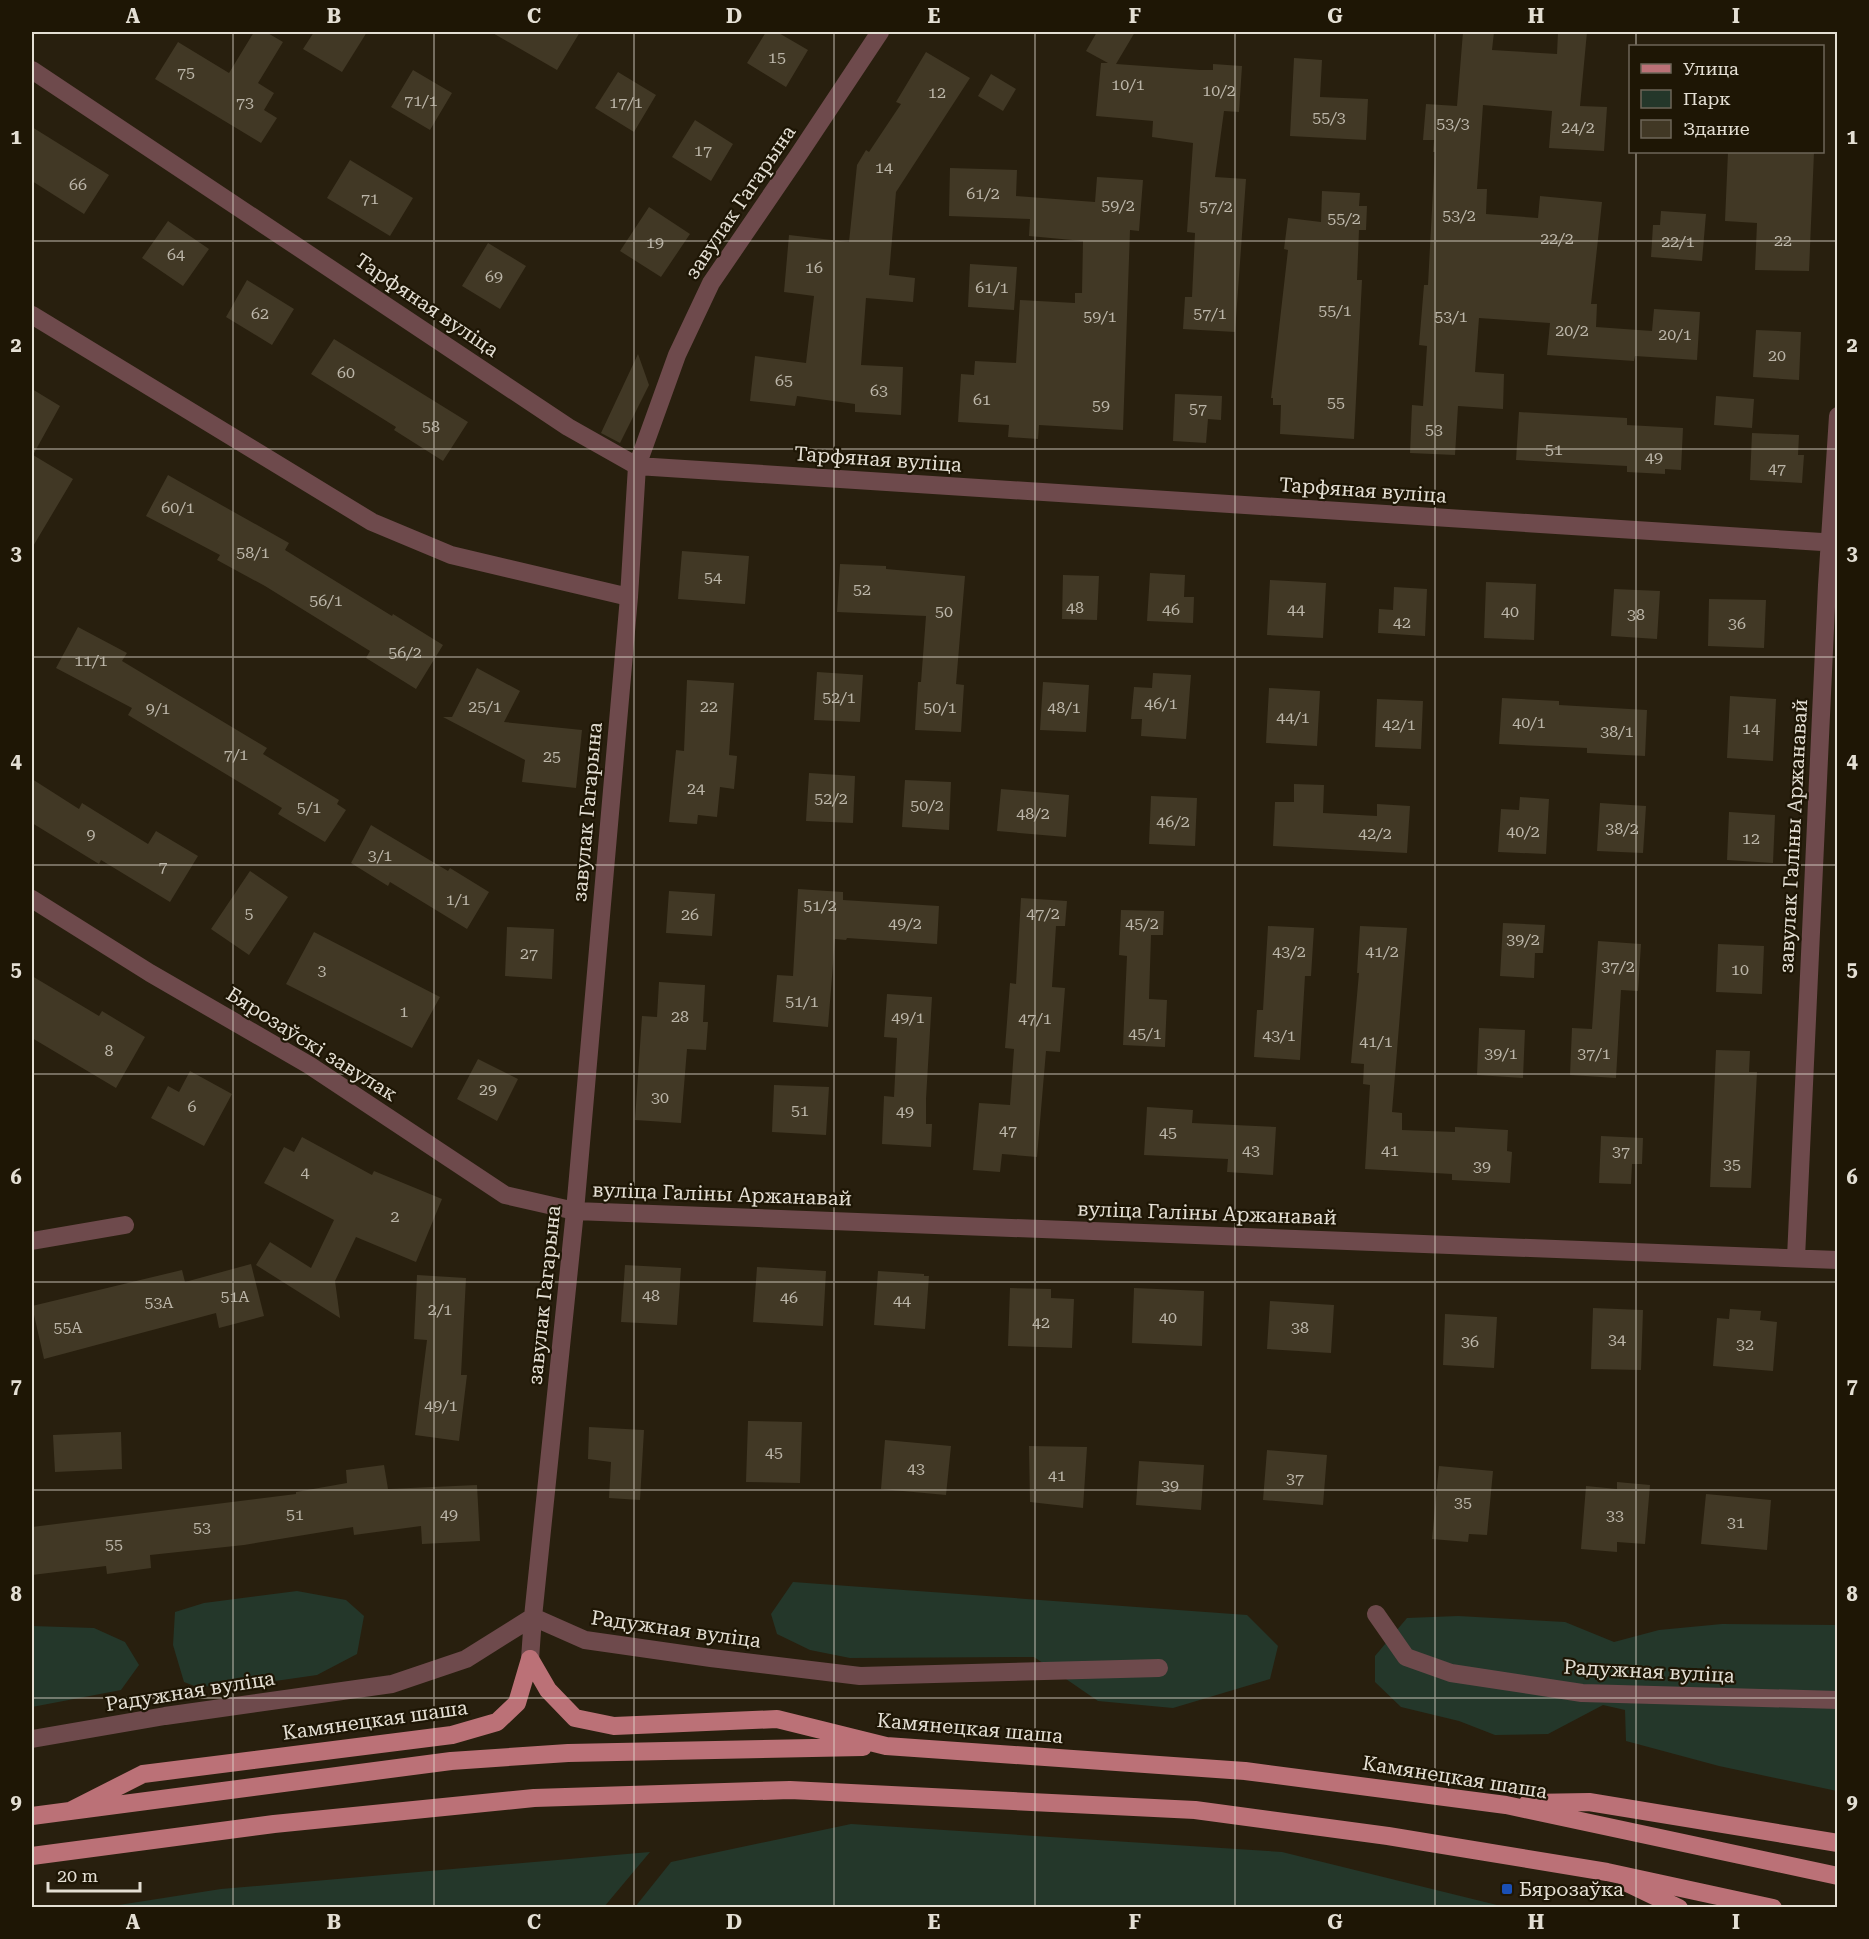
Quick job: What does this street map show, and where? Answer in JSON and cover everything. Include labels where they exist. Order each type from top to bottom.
[{"type":"main road","name":"Камянецкая шаша","points":[[530,1659],[548,1690],[575,1718],[614,1726],[777,1719],[886,1746],[1245,1771],[1506,1804],[1838,1876]]},
{"type":"main road","name":"Камянецкая шаша","points":[[32,1816],[70,1811],[142,1774],[453,1735],[497,1722],[517,1703],[530,1659]]},
{"type":"main road","points":[[70,1811],[451,1761],[568,1753],[886,1746]]},
{"type":"main road","points":[[32,1856],[274,1824],[534,1798],[790,1790],[1195,1810],[1388,1836],[1607,1872],[1773,1908]]},
{"type":"main road","points":[[1506,1804],[1589,1802],[1838,1843]]},
{"type":"main road","points":[[1607,1872],[1679,1908]]},
{"type":"street","name":"завулак Гагарына","points":[[530,1659],[575,1211],[629,597],[637,466],[677,355],[711,283],[880,32]]},
{"type":"street","name":"Тарфяная вуліца","points":[[32,70],[568,427],[637,466],[1834,543]]},
{"type":"street","points":[[32,315],[372,522],[451,555],[629,597]]},
{"type":"street","name":"завулак Галіны Аржанавай","points":[[1796,1258],[1834,543],[1838,416]]},
{"type":"street","name":"Бярозаўскі завулак","points":[[32,899],[150,973],[309,1065],[506,1195],[575,1211]]},
{"type":"street","name":"вуліца Галіны Аржанавай","points":[[575,1211],[1838,1260]]},
{"type":"street","points":[[32,1241],[125,1225]]},
{"type":"street","name":"Радужная вуліца","points":[[1376,1614],[1406,1657],[1451,1673],[1582,1693],[1838,1700]]},
{"type":"street","name":"Радужная вуліца","points":[[32,1740],[165,1716],[392,1684],[466,1659],[533,1617],[585,1640],[860,1676],[1159,1668]]},
{"type":"green space","points":[[793,1582],[1247,1615],[1278,1646],[1270,1679],[1173,1708],[1098,1701],[1034,1657],[850,1658],[810,1650],[777,1634],[771,1614]]},
{"type":"green space","points":[[297,1591],[346,1600],[364,1616],[357,1654],[317,1675],[261,1683],[197,1687],[184,1682],[173,1645],[175,1612],[204,1603]]},
{"type":"green space","points":[[1458,1616],[1565,1622],[1614,1642],[1659,1630],[1722,1624],[1837,1625],[1837,1791],[1719,1766],[1626,1741],[1625,1710],[1603,1705],[1548,1734],[1495,1735],[1459,1721],[1401,1707],[1375,1682],[1375,1656],[1407,1618]]},
{"type":"green space","points":[[32,1626],[94,1628],[125,1642],[139,1665],[121,1690],[32,1707]]},
{"type":"green space","points":[[851,1824],[1282,1852],[1505,1907],[635,1907],[671,1862]]},
{"type":"green space","points":[[650,1852],[604,1907],[106,1907],[221,1889]]},
{"type":"building","points":[[254,32],[266,32],[283,42],[258,83],[274,93],[264,110],[277,118],[261,143],[155,79],[178,42],[229,73]]},
{"type":"building","points":[[314,32],[367,32],[342,72],[303,49]]},
{"type":"building","points":[[491,32],[580,32],[557,70]]},
{"type":"building","points":[[766,32],[777,32],[808,50],[786,87],[747,63]]},
{"type":"building","points":[[1097,32],[1135,32],[1116,64],[1200,70],[1213,70],[1213,64],[1242,66],[1239,112],[1224,111],[1215,177],[1246,179],[1235,332],[1183,329],[1185,297],[1192,297],[1195,233],[1187,232],[1193,143],[1152,137],[1153,121],[1096,116],[1101,63],[1108,63],[1086,51]]},
{"type":"building","points":[[1463,32],[1494,32],[1492,50],[1557,54],[1558,32],[1587,32],[1580,106],[1607,107],[1604,151],[1549,148],[1552,111],[1483,105],[1477,189],[1487,189],[1486,214],[1538,218],[1540,196],[1602,202],[1591,304],[1597,304],[1596,327],[1652,331],[1654,309],[1700,312],[1697,360],[1635,356],[1634,361],[1547,355],[1550,323],[1479,318],[1475,372],[1504,374],[1503,409],[1458,406],[1455,455],[1410,453],[1412,405],[1423,406],[1427,346],[1419,345],[1424,285],[1428,285],[1435,152],[1433,152],[1434,140],[1423,140],[1426,104],[1457,106]]},
{"type":"building","points":[[926,52],[970,78],[896,192],[889,275],[915,278],[913,302],[866,298],[861,365],[903,367],[901,415],[855,412],[855,404],[797,396],[795,406],[750,401],[755,356],[806,363],[814,296],[784,292],[789,235],[849,242],[857,165],[866,150],[869,152],[901,104],[896,102]]},
{"type":"building","points":[[1294,58],[1322,60],[1320,97],[1368,99],[1366,140],[1290,136]]},
{"type":"building","points":[[413,70],[452,93],[430,130],[391,107]]},
{"type":"building","points":[[618,72],[656,95],[634,132],[595,108]]},
{"type":"building","points":[[991,74],[1016,89],[1003,111],[978,96]]},
{"type":"building","points":[[695,120],[733,144],[711,181],[672,157]]},
{"type":"building","points":[[32,127],[109,175],[84,214],[32,181]]},
{"type":"building","points":[[1728,153],[1814,153],[1809,271],[1755,270],[1757,223],[1725,221]]},
{"type":"building","points":[[350,160],[413,198],[390,236],[327,198]]},
{"type":"building","points":[[950,168],[1017,170],[1016,196],[1095,202],[1097,177],[1143,180],[1139,231],[1130,230],[1123,430],[1039,425],[1038,439],[1008,437],[1009,425],[958,422],[961,374],[974,375],[975,361],[1016,363],[1020,300],[1075,303],[1075,293],[1082,293],[1083,241],[1029,236],[1030,219],[949,216]]},
{"type":"building","points":[[1322,191],[1360,193],[1359,206],[1367,206],[1366,230],[1359,230],[1357,280],[1362,280],[1354,439],[1280,434],[1281,405],[1273,405],[1273,398],[1271,398],[1288,250],[1284,249],[1288,218],[1321,222]]},
{"type":"building","points":[[649,207],[690,234],[661,277],[620,251]]},
{"type":"building","points":[[1661,211],[1706,214],[1702,261],[1651,257],[1653,225],[1660,225]]},
{"type":"building","points":[[168,221],[209,249],[183,286],[142,258]]},
{"type":"building","points":[[488,243],[526,266],[500,309],[462,286]]},
{"type":"building","points":[[970,264],[1017,267],[1014,310],[968,307]]},
{"type":"building","points":[[247,280],[294,309],[272,345],[226,317]]},
{"type":"building","points":[[1756,330],[1801,332],[1799,380],[1753,377]]},
{"type":"building","points":[[334,339],[468,422],[443,461],[394,430],[396,427],[311,374]]},
{"type":"building","points":[[638,354],[649,385],[620,443],[601,433]]},
{"type":"building","points":[[32,389],[60,406],[33,455],[73,479],[32,548]]},
{"type":"building","points":[[1175,394],[1222,396],[1221,420],[1208,419],[1206,443],[1173,441]]},
{"type":"building","points":[[1716,396],[1754,399],[1752,428],[1714,425]]},
{"type":"building","points":[[1519,412],[1627,418],[1627,425],[1683,428],[1681,470],[1665,469],[1665,474],[1627,472],[1627,466],[1516,460]]},
{"type":"building","points":[[1752,433],[1799,435],[1798,455],[1804,455],[1802,483],[1750,480]]},
{"type":"building","points":[[168,475],[289,543],[285,550],[443,645],[416,689],[366,658],[370,651],[265,586],[217,560],[220,555],[146,516]]},
{"type":"building","points":[[682,551],[749,556],[745,604],[678,599]]},
{"type":"building","points":[[840,564],[886,566],[886,569],[965,576],[956,684],[964,685],[961,732],[915,730],[926,616],[837,612]]},
{"type":"building","points":[[1150,573],[1185,575],[1184,597],[1194,597],[1193,623],[1147,621]]},
{"type":"building","points":[[1063,575],[1099,576],[1097,620],[1062,619]]},
{"type":"building","points":[[1270,580],[1326,583],[1323,638],[1267,635]]},
{"type":"building","points":[[1486,582],[1536,584],[1534,640],[1484,638]]},
{"type":"building","points":[[1394,587],[1427,589],[1425,636],[1378,633],[1379,609],[1393,610]]},
{"type":"building","points":[[1614,589],[1660,591],[1657,639],[1611,636]]},
{"type":"building","points":[[1709,599],[1766,600],[1764,648],[1708,646]]},
{"type":"building","points":[[78,627],[127,653],[122,661],[267,748],[263,754],[339,800],[337,804],[346,810],[325,842],[278,814],[282,808],[128,715],[132,708],[56,668]]},
{"type":"building","points":[[477,668],[520,691],[504,722],[582,730],[576,788],[522,782],[525,760],[443,717],[452,717]]},
{"type":"building","points":[[817,672],[863,675],[860,722],[814,720]]},
{"type":"building","points":[[1153,673],[1191,675],[1186,739],[1141,736],[1142,719],[1131,719],[1134,687],[1152,688]]},
{"type":"building","points":[[687,680],[734,683],[729,755],[737,756],[734,789],[720,787],[717,817],[698,815],[697,824],[669,822],[676,750],[684,751]]},
{"type":"building","points":[[1043,682],[1089,685],[1086,732],[1040,730]]},
{"type":"building","points":[[1269,688],[1320,691],[1317,746],[1266,743]]},
{"type":"building","points":[[1730,696],[1776,699],[1773,761],[1727,758]]},
{"type":"building","points":[[1502,698],[1559,701],[1559,705],[1647,710],[1645,756],[1587,753],[1587,748],[1499,744]]},
{"type":"building","points":[[1377,699],[1423,701],[1421,749],[1375,747]]},
{"type":"building","points":[[809,773],[855,776],[853,823],[806,821]]},
{"type":"building","points":[[32,779],[79,809],[82,803],[148,844],[156,831],[198,856],[170,902],[101,860],[99,864],[32,823]]},
{"type":"building","points":[[905,780],[951,782],[949,830],[902,827]]},
{"type":"building","points":[[1294,784],[1324,785],[1323,813],[1377,816],[1377,804],[1410,806],[1407,853],[1273,846],[1275,802],[1294,802]]},
{"type":"building","points":[[1001,789],[1069,795],[1066,837],[997,831]]},
{"type":"building","points":[[1151,796],[1197,798],[1195,846],[1149,844]]},
{"type":"building","points":[[1520,797],[1549,799],[1546,854],[1498,852],[1501,809],[1519,810]]},
{"type":"building","points":[[1600,803],[1646,806],[1643,853],[1597,851]]},
{"type":"building","points":[[1729,812],[1775,815],[1773,863],[1727,860]]},
{"type":"building","points":[[371,825],[448,871],[450,868],[489,892],[467,929],[390,882],[388,886],[351,863]]},
{"type":"building","points":[[250,871],[288,897],[249,955],[211,929]]},
{"type":"building","points":[[798,889],[843,892],[843,900],[939,906],[937,944],[835,939],[828,1027],[773,1022],[777,975],[793,976]]},
{"type":"building","points":[[669,891],[715,894],[712,936],[666,933]]},
{"type":"building","points":[[1021,898],[1067,901],[1065,926],[1056,926],[1052,987],[1065,988],[1060,1052],[1046,1051],[1037,1157],[1002,1154],[1000,1172],[973,1170],[979,1103],[1010,1105],[1014,1049],[1005,1048],[1010,983],[1016,984]]},
{"type":"building","points":[[1121,910],[1164,911],[1163,935],[1151,935],[1149,999],[1167,1000],[1165,1047],[1123,1045],[1127,956],[1119,955]]},
{"type":"building","points":[[1503,923],[1545,925],[1543,953],[1535,953],[1534,978],[1500,976]]},
{"type":"building","points":[[1268,926],[1314,928],[1311,976],[1305,976],[1300,1060],[1254,1057],[1257,1010],[1263,1010]]},
{"type":"building","points":[[1360,926],[1407,928],[1392,1112],[1402,1113],[1402,1130],[1455,1132],[1455,1127],[1508,1130],[1507,1151],[1512,1152],[1510,1183],[1452,1180],[1452,1174],[1365,1169],[1370,1085],[1363,1084],[1364,1064],[1351,1063],[1359,973],[1357,973]]},
{"type":"building","points":[[507,927],[554,929],[552,979],[505,976]]},
{"type":"building","points":[[314,932],[440,997],[412,1048],[286,984]]},
{"type":"building","points":[[1598,941],[1641,944],[1638,991],[1621,990],[1616,1078],[1570,1075],[1572,1028],[1592,1029]]},
{"type":"building","points":[[1718,944],[1764,946],[1762,994],[1716,992]]},
{"type":"building","points":[[32,976],[99,1016],[102,1011],[145,1037],[116,1088],[32,1038]]},
{"type":"building","points":[[659,982],[705,985],[703,1022],[708,1022],[706,1050],[687,1049],[681,1123],[635,1120],[642,1016],[657,1017]]},
{"type":"building","points":[[887,994],[932,997],[926,1099],[926,1124],[932,1124],[931,1147],[882,1144],[884,1096],[894,1097],[897,1038],[884,1037]]},
{"type":"building","points":[[1479,1028],[1525,1030],[1523,1078],[1477,1075]]},
{"type":"building","points":[[1716,1050],[1750,1051],[1749,1072],[1757,1072],[1751,1188],[1710,1187]]},
{"type":"building","points":[[478,1059],[518,1079],[497,1121],[457,1099]]},
{"type":"building","points":[[190,1071],[232,1094],[204,1146],[151,1118],[168,1086],[179,1092]]},
{"type":"building","points":[[774,1085],[829,1087],[826,1135],[772,1132]]},
{"type":"building","points":[[1147,1107],[1193,1110],[1192,1123],[1276,1127],[1273,1175],[1227,1172],[1228,1159],[1144,1155]]},
{"type":"building","points":[[1601,1136],[1643,1138],[1642,1164],[1632,1164],[1631,1184],[1599,1183]]},
{"type":"building","points":[[302,1137],[372,1175],[374,1171],[442,1199],[416,1262],[356,1237],[335,1281],[340,1318],[256,1265],[270,1242],[311,1268],[334,1220],[264,1183],[284,1147],[294,1152]]},
{"type":"building","points":[[251,1264],[264,1316],[219,1328],[216,1313],[44,1359],[32,1306],[182,1270],[185,1282]]},
{"type":"building","points":[[625,1265],[681,1268],[677,1325],[621,1322]]},
{"type":"building","points":[[757,1267],[826,1271],[823,1326],[753,1322]]},
{"type":"building","points":[[878,1271],[929,1276],[925,1329],[874,1325]]},
{"type":"building","points":[[417,1275],[466,1278],[461,1375],[467,1375],[459,1441],[415,1435],[427,1340],[414,1339]]},
{"type":"building","points":[[1010,1288],[1051,1289],[1051,1298],[1074,1299],[1072,1348],[1008,1346]]},
{"type":"building","points":[[1134,1288],[1204,1291],[1202,1346],[1132,1343]]},
{"type":"building","points":[[1270,1301],[1334,1305],[1331,1353],[1267,1349]]},
{"type":"building","points":[[1593,1308],[1643,1310],[1641,1370],[1591,1369]]},
{"type":"building","points":[[1730,1309],[1761,1311],[1760,1320],[1777,1322],[1773,1371],[1713,1366],[1717,1318],[1729,1319]]},
{"type":"building","points":[[1445,1314],[1497,1317],[1494,1368],[1443,1365]]},
{"type":"building","points":[[748,1421],[802,1422],[800,1483],[746,1482]]},
{"type":"building","points":[[589,1427],[644,1430],[640,1500],[609,1498],[611,1462],[588,1459]]},
{"type":"building","points":[[121,1432],[122,1469],[55,1472],[53,1435]]},
{"type":"building","points":[[885,1440],[951,1446],[946,1495],[881,1489]]},
{"type":"building","points":[[1029,1446],[1087,1447],[1083,1508],[1030,1502]]},
{"type":"building","points":[[1267,1450],[1327,1455],[1323,1505],[1263,1500]]},
{"type":"building","points":[[1139,1461],[1204,1465],[1201,1510],[1136,1505]]},
{"type":"building","points":[[384,1465],[388,1489],[477,1485],[480,1541],[422,1544],[421,1526],[354,1535],[353,1527],[244,1545],[150,1555],[151,1568],[107,1574],[106,1566],[32,1575],[32,1527],[296,1494],[296,1492],[347,1483],[346,1470]]},
{"type":"building","points":[[1439,1466],[1493,1471],[1487,1535],[1469,1534],[1468,1542],[1432,1539]]},
{"type":"building","points":[[1617,1482],[1650,1485],[1645,1544],[1617,1542],[1617,1552],[1581,1549],[1586,1486],[1617,1489]]},
{"type":"building","points":[[1706,1494],[1771,1500],[1767,1550],[1701,1544]]},
{"type":"place","name":"Бярозаўка","points":[[1507,1889]]}]
